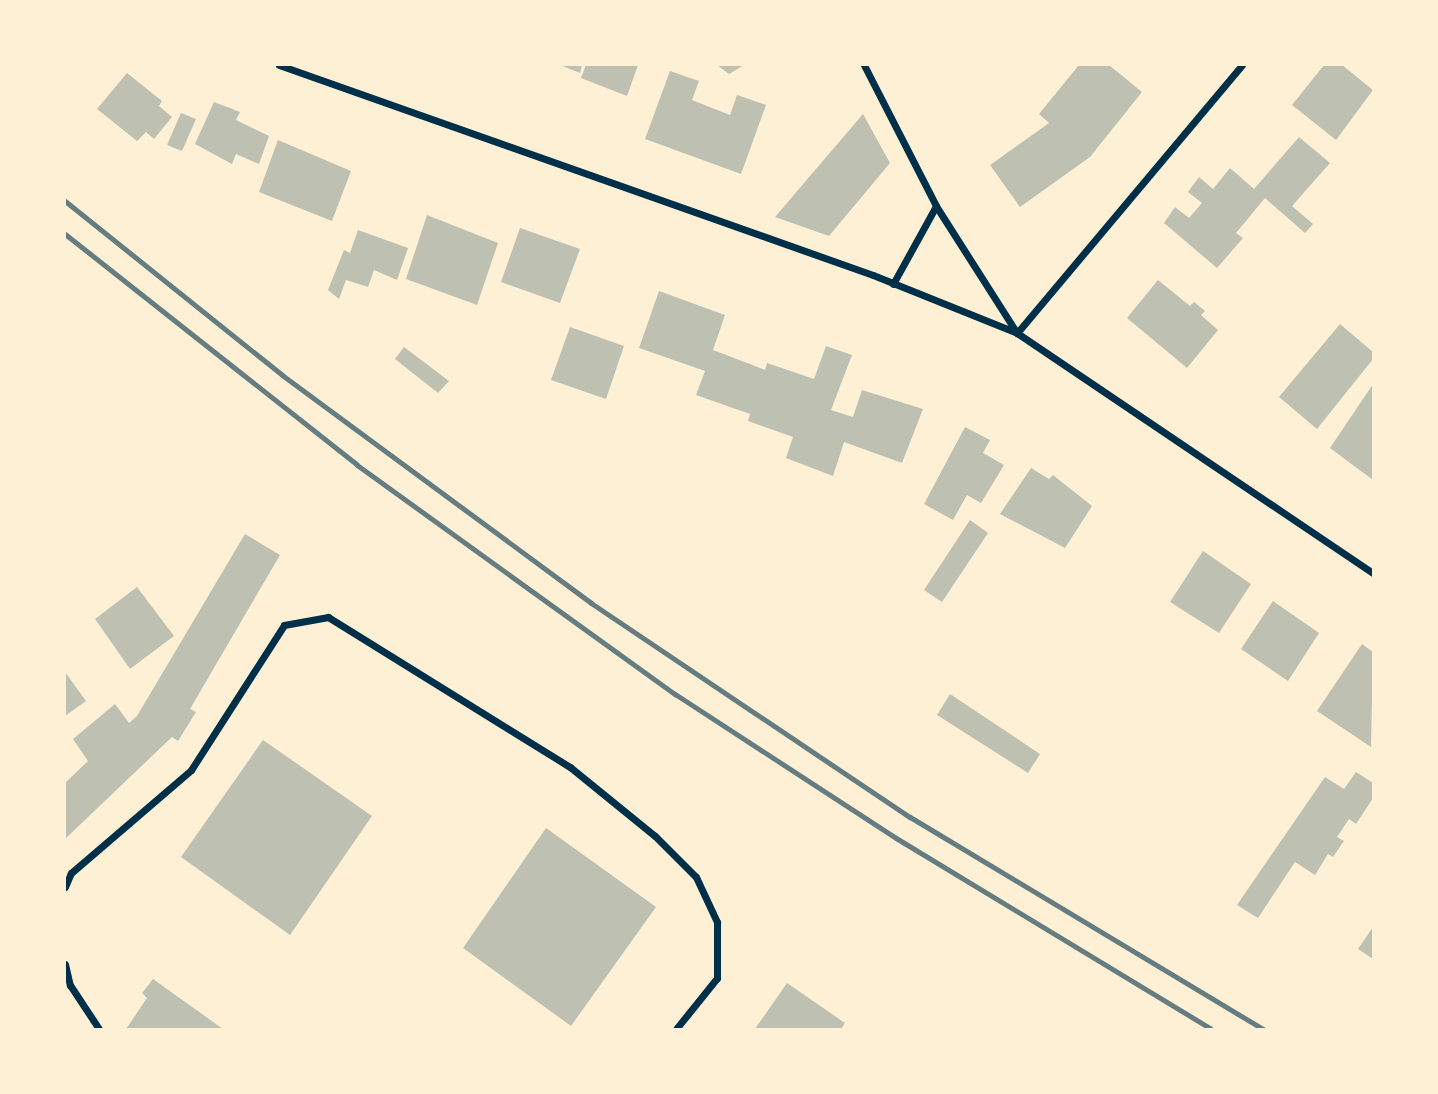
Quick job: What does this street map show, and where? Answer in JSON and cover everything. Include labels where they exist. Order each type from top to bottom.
[{"type":"street","points":[[279,65],[893,284],[1017,333],[1373,573]]},
{"type":"street","points":[[864,65],[936,206],[1017,333]]},
{"type":"street","points":[[1017,333],[1242,65]]},
{"type":"street","points":[[893,284],[936,206]]},
{"type":"street","points":[[65,887],[72,873],[191,770],[284,625],[328,617],[570,767],[655,836],[696,877],[717,922],[717,978],[676,1029]]},
{"type":"street","points":[[65,964],[70,985],[99,1029]]},
{"type":"building","points":[[560,65],[582,65],[580,73]]},
{"type":"building","points":[[586,65],[638,65],[627,96],[581,78]]},
{"type":"building","points":[[717,65],[744,65],[729,74]]},
{"type":"building","points":[[1079,65],[1109,65],[1142,92],[1090,157],[1020,207],[990,165],[1049,123],[1039,114]]},
{"type":"building","points":[[1324,65],[1342,65],[1373,90],[1336,140],[1292,105]]},
{"type":"building","points":[[670,71],[699,81],[692,100],[730,115],[737,95],[766,105],[741,174],[645,139]]},
{"type":"building","points":[[127,73],[162,101],[159,106],[172,117],[154,139],[146,132],[137,141],[97,109]]},
{"type":"building","points":[[214,102],[240,112],[236,120],[269,136],[259,164],[236,154],[232,164],[195,144]]},
{"type":"building","points":[[181,113],[196,119],[182,151],[167,145]]},
{"type":"building","points":[[863,114],[890,163],[829,236],[775,217]]},
{"type":"building","points":[[1299,137],[1330,163],[1292,206],[1313,224],[1305,233],[1265,198],[1236,233],[1243,238],[1217,268],[1164,223],[1175,207],[1189,218],[1202,203],[1188,192],[1199,177],[1213,189],[1230,168],[1254,189]]},
{"type":"building","points":[[278,140],[351,171],[332,221],[259,192]]},
{"type":"building","points":[[427,215],[498,243],[477,305],[406,279]]},
{"type":"building","points":[[520,228],[580,249],[560,303],[501,282]]},
{"type":"building","points":[[358,230],[408,248],[397,280],[374,270],[368,287],[346,280],[339,299],[328,290],[344,250],[350,253]]},
{"type":"building","points":[[1158,280],[1190,306],[1194,302],[1205,311],[1201,315],[1218,330],[1187,368],[1127,318]]},
{"type":"building","points":[[659,291],[725,315],[713,350],[765,370],[767,363],[814,379],[826,346],[852,355],[831,410],[853,417],[862,390],[923,409],[902,463],[844,442],[833,476],[786,458],[793,437],[748,421],[750,414],[696,395],[705,371],[639,348]]},
{"type":"building","points":[[1340,324],[1373,352],[1373,359],[1317,429],[1279,397]]},
{"type":"building","points":[[570,327],[624,346],[606,399],[551,380]]},
{"type":"building","points":[[404,347],[449,381],[438,393],[395,359]]},
{"type":"building","points":[[1373,384],[1373,480],[1330,448]]},
{"type":"building","points":[[965,427],[990,440],[983,453],[1004,465],[981,503],[967,495],[953,520],[924,504]]},
{"type":"building","points":[[1031,468],[1049,479],[1053,475],[1092,506],[1065,548],[1000,514]]},
{"type":"building","points":[[970,520],[988,533],[942,602],[924,590]]},
{"type":"building","points":[[245,534],[280,555],[190,709],[196,712],[178,741],[172,737],[65,839],[65,783],[88,761],[73,739],[115,704],[129,723],[137,716]]},
{"type":"building","points":[[1203,551],[1251,584],[1219,633],[1170,602]]},
{"type":"building","points":[[137,587],[174,636],[130,669],[95,619]]},
{"type":"building","points":[[1273,601],[1319,633],[1288,681],[1241,649]]},
{"type":"building","points":[[1362,644],[1373,652],[1371,747],[1317,711]]},
{"type":"building","points":[[65,672],[86,701],[65,716]]},
{"type":"building","points":[[950,694],[1040,754],[1028,773],[937,715]]},
{"type":"building","points":[[263,740],[372,816],[290,935],[181,857]]},
{"type":"building","points":[[1356,772],[1373,783],[1373,798],[1356,824],[1349,819],[1337,837],[1344,841],[1333,857],[1328,854],[1315,875],[1295,862],[1258,918],[1237,905],[1325,777],[1344,789]]},
{"type":"building","points":[[546,828],[656,907],[571,1026],[463,948]]},
{"type":"building","points":[[1373,927],[1373,959],[1358,949]]},
{"type":"building","points":[[153,979],[223,1029],[126,1029],[147,998],[142,993]]},
{"type":"building","points":[[787,983],[845,1023],[841,1029],[755,1029]]},
{"type":"railway","points":[[65,201],[282,375],[591,603],[910,817],[1263,1029]]},
{"type":"railway","points":[[65,234],[357,465],[675,694],[896,838],[1211,1029]]}]
